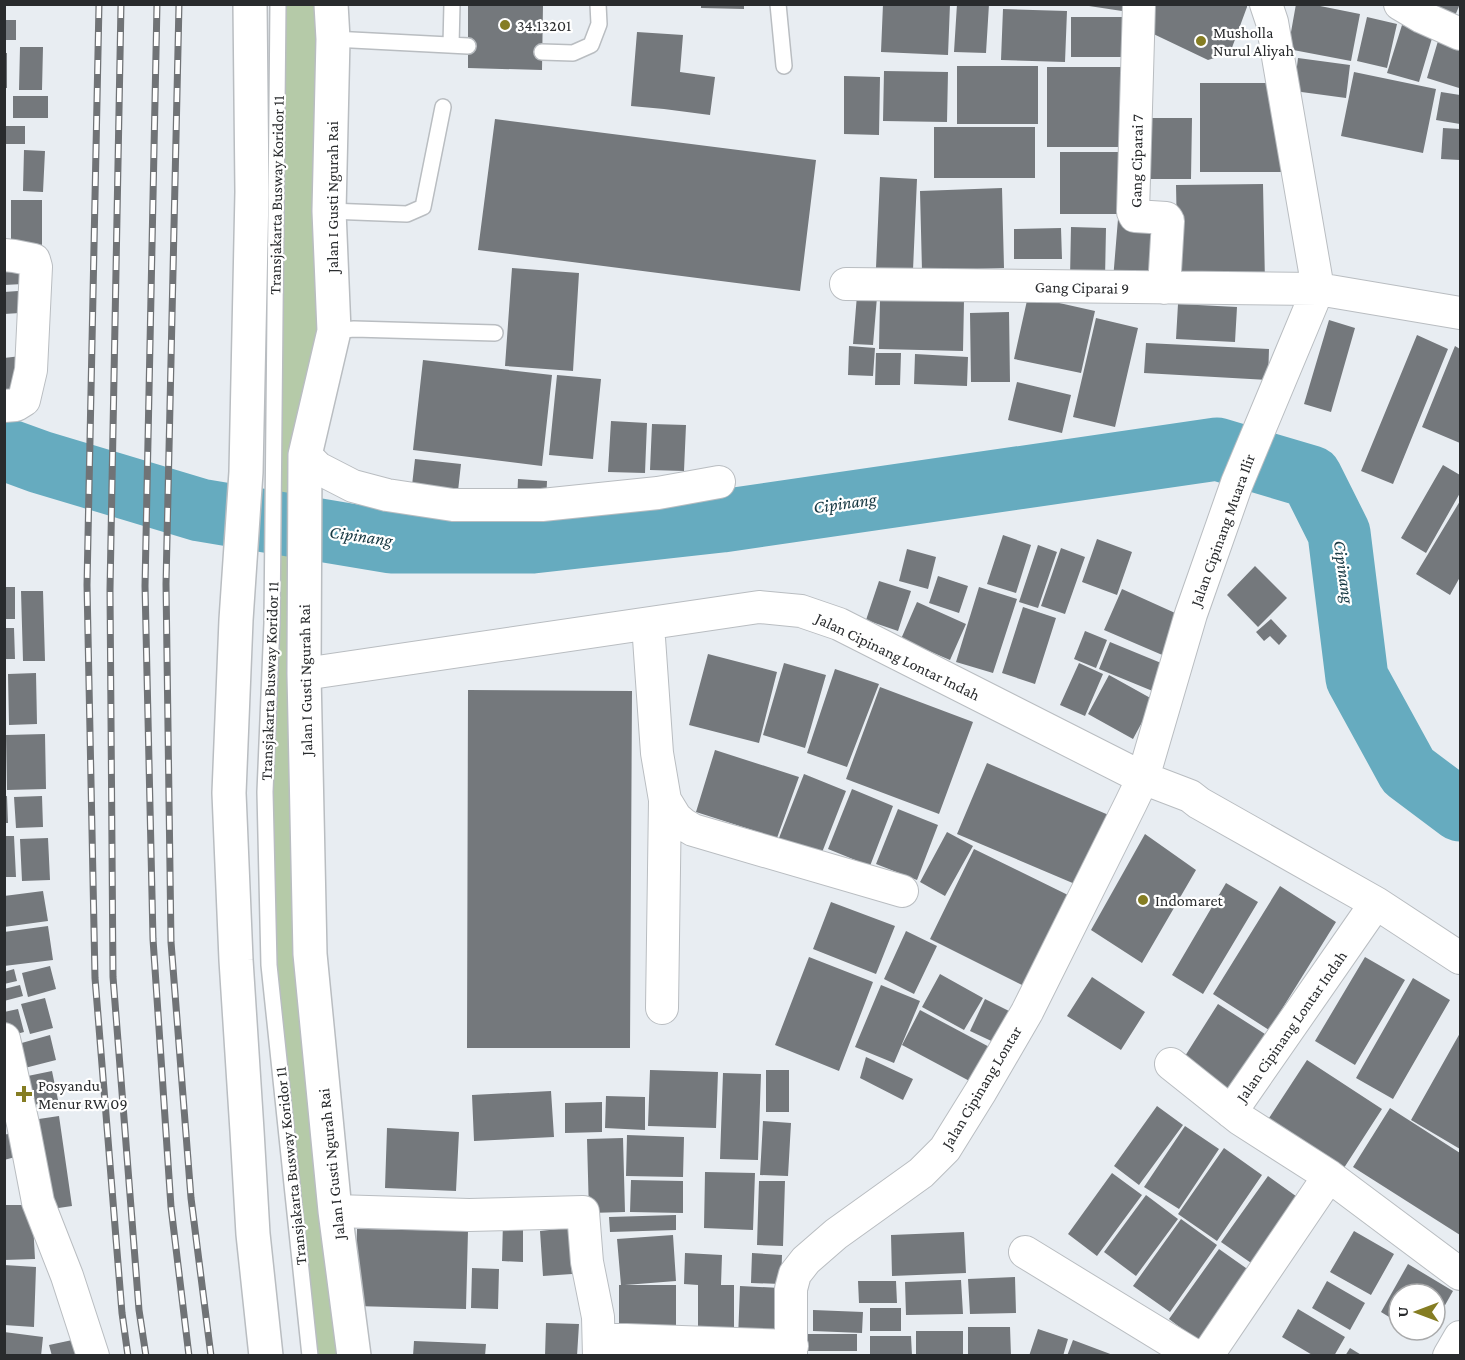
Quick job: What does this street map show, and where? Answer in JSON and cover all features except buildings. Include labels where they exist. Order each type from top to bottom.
[{"type":"main road","points":[[250,4],[252,192],[260,479],[236,620],[229,794],[236,960],[253,1234],[266,1356]]},
{"type":"main road","name":"Jalan I Gusti Ngurah Rai","points":[[331,4],[333,39],[329,212],[334,331],[306,454],[304,674],[310,954],[334,1211],[354,1356]]},
{"type":"street","name":"Gang Ciparai 7","points":[[1139,4],[1133,212],[1135,216],[1166,218],[1168,221],[1164,288]]},
{"type":"street","points":[[1266,4],[1272,22],[1318,289],[1458,308]]},
{"type":"street","points":[[1400,4],[1422,17],[1461,34]]},
{"type":"street","points":[[4,255],[34,260],[36,267],[31,370],[24,400],[16,405],[4,406]]},
{"type":"street","name":"Gang Ciparai 9","points":[[846,284],[1318,289]]},
{"type":"street","name":"Jalan Cipinang Muara Ilir","points":[[1143,778],[1191,614],[1238,483],[1318,289]]},
{"type":"street","points":[[306,454],[318,468],[353,486],[387,495],[453,504],[542,505],[658,493],[719,482]]},
{"type":"street","name":"Jalan Cipinang Lontar Indah","points":[[304,674],[759,608],[801,611],[839,624],[1143,778],[1190,796],[1376,903],[1461,958]]},
{"type":"street","points":[[648,624],[657,753],[664,800],[662,1008]]},
{"type":"street","name":"Jalan Cipinang Lontar","points":[[792,1351],[791,1289],[795,1274],[806,1260],[836,1234],[921,1173],[945,1149],[1027,1012],[1143,778]]},
{"type":"street","points":[[664,800],[676,818],[693,830],[902,891]]},
{"type":"street","name":"Jalan Cipinang Lontar Indah","points":[[1376,903],[1231,1112],[1329,1176],[1461,1274]]},
{"type":"street","points":[[4,1039],[38,1202],[67,1276],[93,1356]]},
{"type":"street","points":[[1171,1064],[1231,1112]]},
{"type":"street","points":[[1206,1356],[1329,1176]]},
{"type":"street","points":[[334,1211],[469,1215],[583,1212],[587,1262],[598,1317],[599,1347],[792,1351]]},
{"type":"street","points":[[1025,1252],[1195,1356]]},
{"type":"street","points":[[1449,1356],[1461,1337]]},
{"type":"lane","name":"Transjakarta Busway Koridor 11","points":[[278,4],[260,479],[272,622],[265,792],[269,965],[310,1356]]},
{"type":"lane","points":[[451,45],[452,4]]},
{"type":"lane","points":[[542,52],[573,53],[591,45],[599,24],[598,4]]},
{"type":"lane","points":[[778,4],[784,66]]},
{"type":"lane","points":[[333,39],[468,46]]},
{"type":"lane","points":[[329,212],[407,214],[423,207],[443,107]]},
{"type":"lane","points":[[334,331],[354,329],[495,333]]},
{"type":"green space","points":[[278,5],[331,5],[329,211],[305,455],[304,674],[354,1355],[310,1355],[269,965]]},
{"type":"waterway","name":"Cipinang","points":[[4,449],[200,510],[391,542],[533,542],[722,521],[1217,449],[1311,477],[1339,533],[1357,678],[1408,771],[1460,810]]},
{"type":"railway","points":[[99,4],[87,585],[95,978],[122,1313],[128,1356]]},
{"type":"railway","points":[[121,4],[110,590],[113,977],[139,1310],[146,1356]]},
{"type":"railway","points":[[157,4],[145,586],[153,939],[171,1207],[189,1356]]},
{"type":"railway","points":[[179,4],[166,584],[171,942],[191,1198],[211,1356]]},
{"type":"place","name":"34.13201","points":[[505,25]]},
{"type":"place","name":"Musholla Nurul Aliyah","points":[[1201,41]]},
{"type":"place","name":"Indomaret","points":[[1143,900]]},
{"type":"place","name":"Posyandu Menur RW 09","points":[[24,1094]]}]
